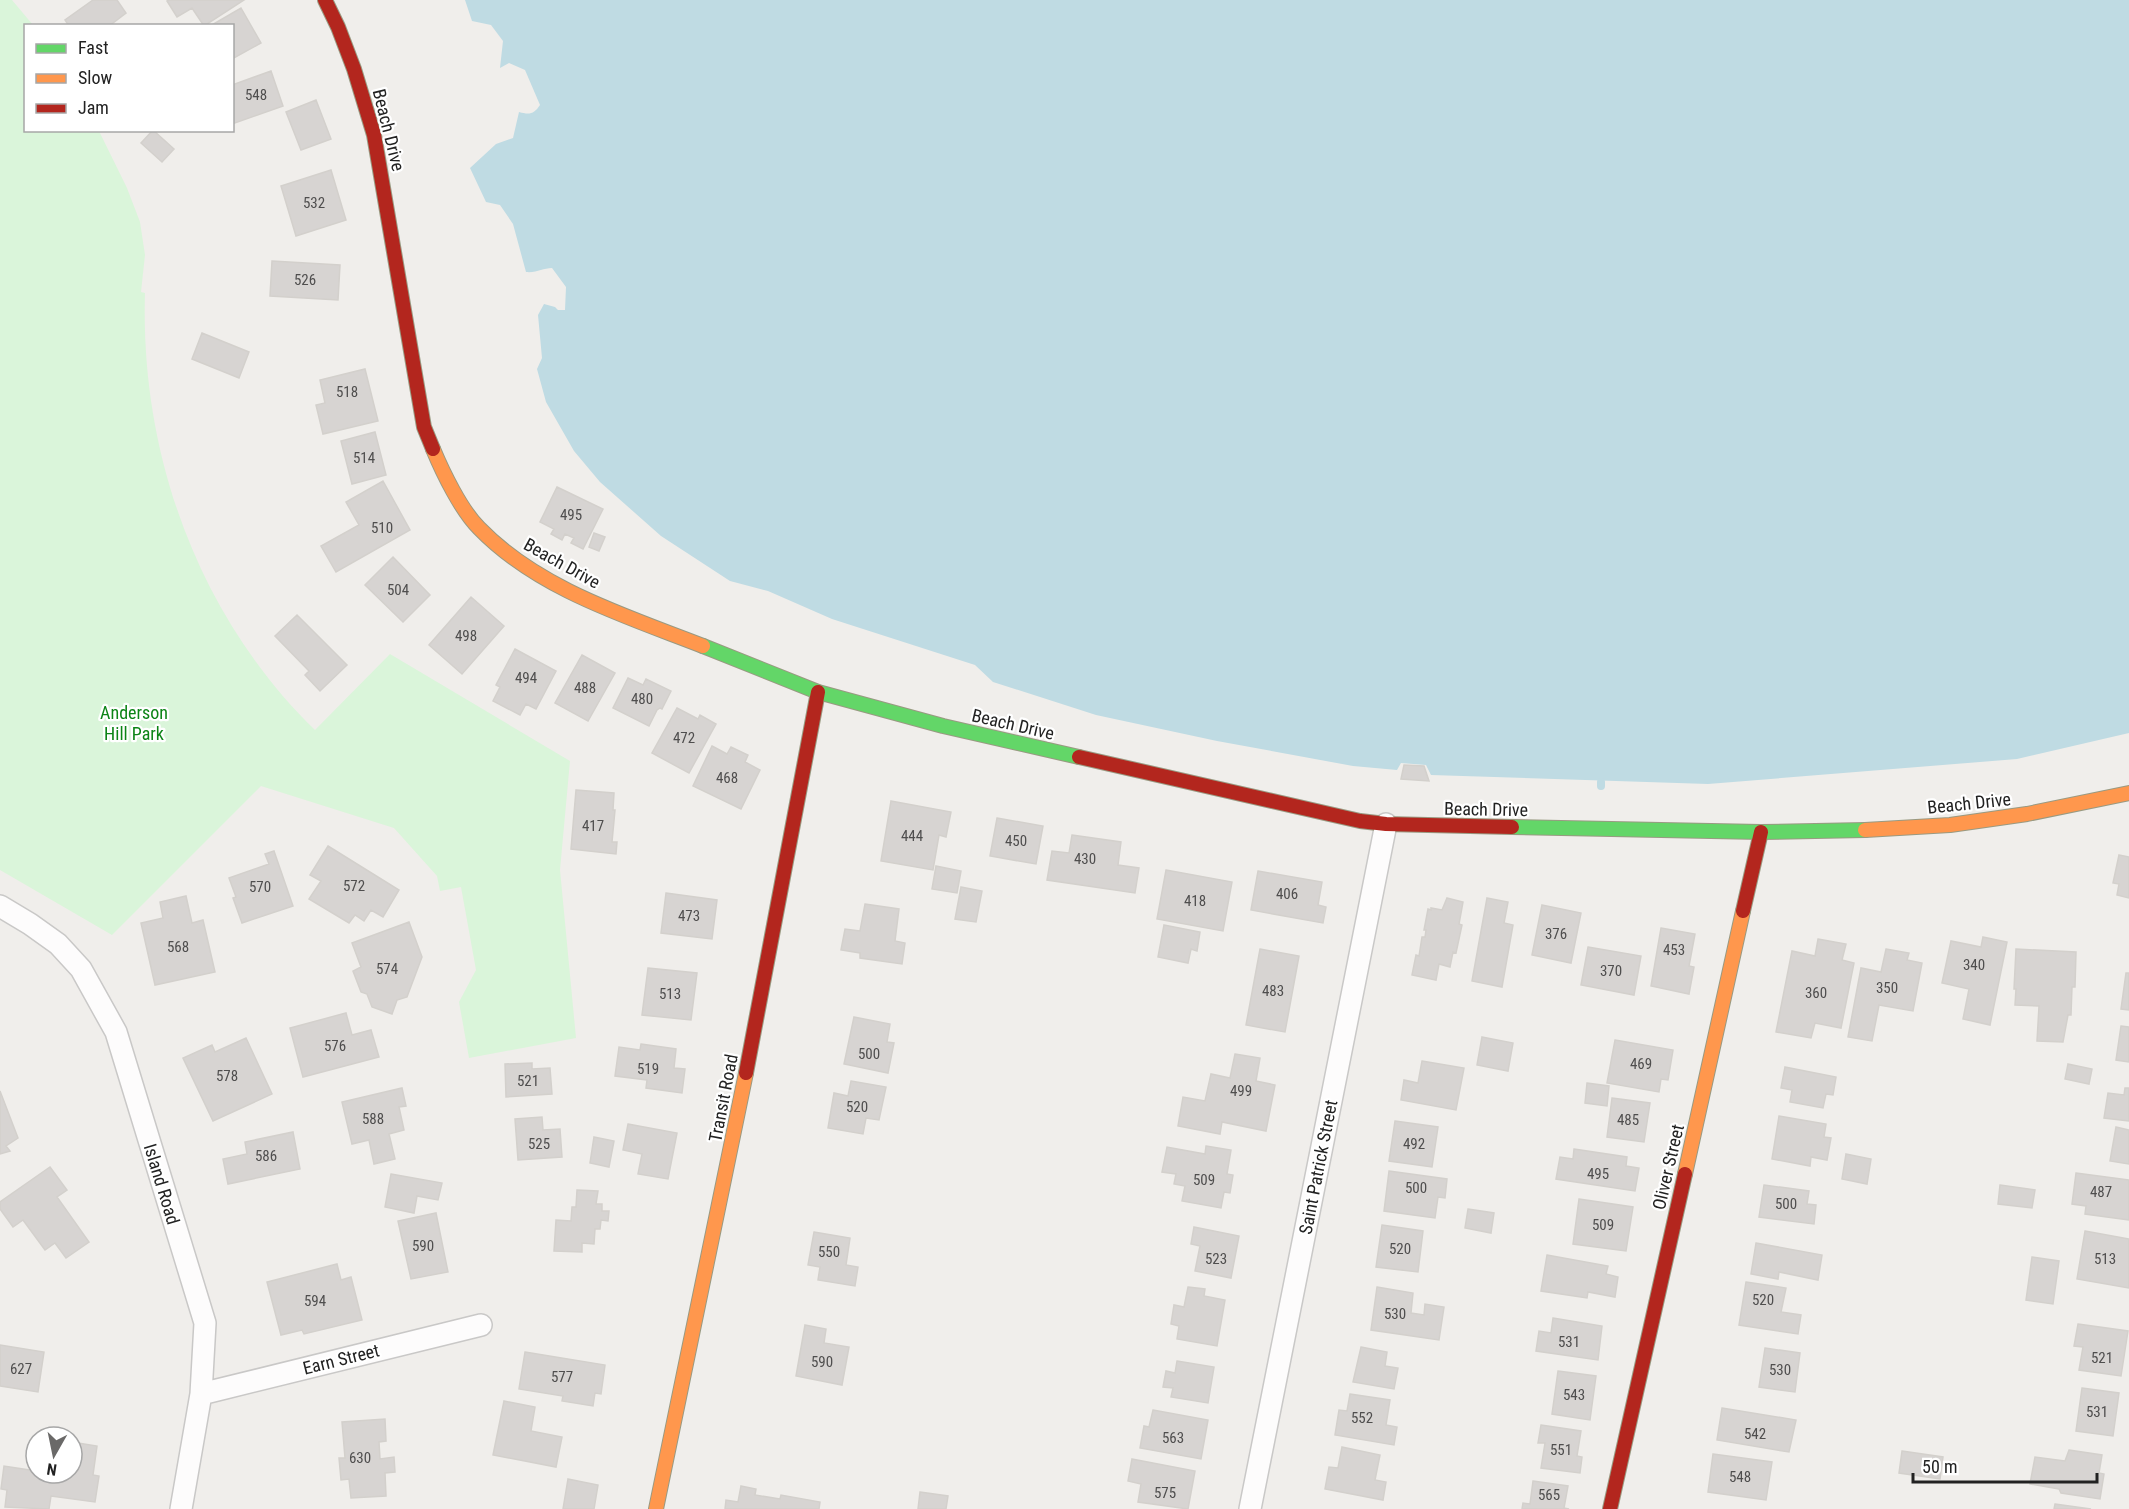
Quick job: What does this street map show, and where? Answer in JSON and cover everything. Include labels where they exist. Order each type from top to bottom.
[{"type":"main road","name":"Beach Drive","points":[[325,0],[354,69],[374,135],[424,427],[444,476],[477,526],[495,543],[525,567],[592,602],[818,692],[943,726],[1360,821],[1386,824],[1761,832],[1841,831],[1950,825],[2026,814],[2129,793]]},
{"type":"main road","name":"Transit Road","points":[[656,1509],[693,1322],[736,1129],[818,692]]},
{"type":"main road","name":"Oliver Street","points":[[1610,1509],[1761,832]]},
{"type":"street","name":"Saint Patrick Street","points":[[1250,1509],[1386,824]]},
{"type":"street","name":"Island Road","points":[[0,906],[57,944],[81,969],[116,1032],[205,1323],[201,1394],[182,1509]]},
{"type":"street","name":"Earn Street","points":[[201,1394],[481,1325]]},
{"type":"green space","name":"Anderson Hill Park","points":[[0,0],[12,0],[32,24],[24,24],[24,132],[99,132],[127,188],[140,222],[145,255],[141,292],[145,293],[146,353],[153,413],[166,472],[184,529],[208,584],[238,636],[274,685],[315,730],[390,654],[570,761],[560,870],[576,1038],[469,1058],[459,1002],[476,970],[461,887],[440,891],[437,876],[394,828],[261,786],[112,935],[0,870]]},
{"type":"water","points":[[465,0],[2129,0],[2129,733],[2017,759],[1708,784],[1431,775],[1426,765],[1401,763],[1397,770],[1353,766],[1217,741],[1096,715],[993,682],[975,665],[832,619],[768,591],[730,581],[661,536],[600,482],[574,451],[546,402],[537,369],[542,358],[538,315],[544,304],[558,310],[565,310],[566,287],[552,268],[526,272],[513,224],[500,205],[486,202],[470,168],[496,144],[513,138],[519,112],[531,113],[540,105],[525,70],[509,63],[500,68],[503,41],[491,25],[472,21]]},
{"type":"building","points":[[93,0],[117,0],[126,13],[112,24],[68,24],[65,20]]},
{"type":"building","points":[[244,0],[207,24],[203,24],[192,8],[177,17],[167,1]]},
{"type":"building","points":[[241,8],[261,43],[234,58],[234,24],[213,24]]},
{"type":"building","points":[[271,71],[283,106],[234,123],[234,84]]},
{"type":"building","points":[[316,100],[331,139],[301,150],[286,112]]},
{"type":"building","points":[[151,132],[155,132],[174,149],[162,162],[141,143]]},
{"type":"building","points":[[331,170],[346,220],[296,236],[281,186]]},
{"type":"building","points":[[272,261],[340,265],[338,300],[270,296]]},
{"type":"building","points":[[202,333],[249,352],[239,378],[192,359]]},
{"type":"building","points":[[365,369],[378,421],[323,434],[316,405],[325,403],[320,380]]},
{"type":"building","points":[[375,432],[386,475],[352,484],[341,441]]},
{"type":"building","points":[[383,481],[410,530],[336,572],[321,546],[359,525],[346,502]]},
{"type":"building","points":[[557,487],[603,509],[583,549],[571,543],[574,538],[565,534],[562,540],[551,534],[554,529],[540,522]]},
{"type":"building","points":[[594,533],[605,537],[599,551],[589,547]]},
{"type":"building","points":[[393,557],[430,595],[403,622],[365,585]]},
{"type":"building","points":[[471,597],[504,626],[462,674],[429,645]]},
{"type":"building","points":[[297,615],[347,665],[320,691],[305,675],[309,671],[275,636]]},
{"type":"building","points":[[515,649],[556,671],[536,709],[526,704],[520,715],[493,701],[500,687],[496,685]]},
{"type":"building","points":[[582,655],[615,673],[588,721],[555,703]]},
{"type":"building","points":[[628,678],[643,685],[646,679],[671,691],[662,709],[657,710],[649,726],[613,708]]},
{"type":"building","points":[[677,708],[698,719],[700,715],[716,724],[689,773],[652,753]]},
{"type":"building","points":[[712,746],[727,754],[731,747],[748,755],[745,762],[760,770],[741,809],[693,786]]},
{"type":"building","points":[[1404,765],[1424,766],[1429,781],[1401,779]]},
{"type":"building","points":[[576,790],[614,793],[612,842],[617,842],[616,854],[571,849]]},
{"type":"building","points":[[891,801],[951,812],[946,837],[939,835],[933,870],[881,861]]},
{"type":"building","points":[[997,818],[1043,826],[1036,864],[990,856]]},
{"type":"building","points":[[1072,835],[1121,842],[1118,865],[1139,868],[1135,893],[1047,880],[1052,851],[1069,853]]},
{"type":"building","points":[[328,846],[399,890],[383,917],[371,910],[364,921],[355,915],[349,923],[309,899],[321,881],[310,875]]},
{"type":"building","points":[[274,851],[293,906],[242,923],[229,878],[269,864],[265,854]]},
{"type":"building","points":[[2119,855],[2129,857],[2129,898],[2117,895],[2119,884],[2113,883]]},
{"type":"building","points":[[936,866],[961,871],[957,893],[932,889]]},
{"type":"building","points":[[1166,870],[1232,882],[1223,931],[1157,919]]},
{"type":"building","points":[[1258,871],[1322,882],[1318,905],[1326,907],[1323,923],[1251,910]]},
{"type":"building","points":[[961,887],[982,891],[976,922],[955,919]]},
{"type":"building","points":[[666,893],[717,900],[712,939],[661,933]]},
{"type":"building","points":[[186,896],[192,923],[203,920],[215,972],[155,985],[141,923],[163,918],[160,902]]},
{"type":"building","points":[[1447,898],[1463,902],[1459,924],[1462,925],[1456,953],[1453,952],[1450,967],[1439,964],[1436,980],[1412,975],[1416,955],[1419,956],[1422,937],[1425,937],[1428,909],[1442,910]]},
{"type":"building","points":[[1487,898],[1508,902],[1504,923],[1513,925],[1502,987],[1472,981]]},
{"type":"building","points":[[865,904],[899,909],[895,941],[905,943],[902,964],[860,958],[860,953],[841,950],[845,929],[860,931]]},
{"type":"building","points":[[1542,905],[1581,913],[1571,963],[1532,955]]},
{"type":"building","points":[[409,922],[422,957],[407,997],[397,1000],[392,1014],[372,1007],[367,994],[361,992],[353,971],[361,967],[352,943]]},
{"type":"building","points":[[1164,925],[1200,932],[1197,951],[1191,949],[1188,963],[1158,957]]},
{"type":"building","points":[[1661,928],[1695,934],[1689,966],[1694,967],[1689,994],[1651,986]]},
{"type":"building","points":[[1983,937],[2007,942],[1990,1025],[1963,1019],[1969,989],[1942,983],[1951,941],[1981,947]]},
{"type":"building","points":[[1818,939],[1846,944],[1842,960],[1854,963],[1841,1028],[1815,1023],[1811,1038],[1776,1032],[1792,951],[1815,956]]},
{"type":"building","points":[[1588,947],[1641,956],[1634,995],[1581,985]]},
{"type":"building","points":[[1260,949],[1299,956],[1285,1032],[1246,1025]]},
{"type":"building","points":[[1886,949],[1909,953],[1907,960],[1922,963],[1913,1011],[1879,1005],[1872,1041],[1848,1037],[1861,968],[1881,972]]},
{"type":"building","points":[[2016,949],[2076,952],[2071,1015],[2068,1015],[2063,1042],[2037,1041],[2039,1006],[2015,1005]]},
{"type":"building","points":[[648,968],[697,973],[691,1020],[642,1015]]},
{"type":"building","points":[[2126,973],[2129,973],[2129,1010],[2121,1009]]},
{"type":"building","points":[[346,1013],[352,1035],[371,1030],[379,1057],[303,1077],[290,1028]]},
{"type":"building","points":[[854,1017],[890,1024],[887,1042],[894,1043],[888,1073],[844,1064]]},
{"type":"building","points":[[2121,1026],[2129,1027],[2129,1062],[2116,1060]]},
{"type":"building","points":[[1482,1037],[1513,1043],[1508,1071],[1477,1065]]},
{"type":"building","points":[[246,1038],[272,1094],[213,1121],[183,1058],[212,1045],[215,1052]]},
{"type":"building","points":[[1615,1040],[1673,1050],[1668,1080],[1661,1079],[1659,1092],[1607,1083]]},
{"type":"building","points":[[641,1044],[676,1049],[674,1068],[685,1069],[682,1093],[646,1088],[647,1080],[615,1076],[619,1047],[640,1050]]},
{"type":"building","points":[[1235,1054],[1260,1058],[1256,1081],[1275,1085],[1266,1131],[1222,1122],[1220,1134],[1178,1126],[1183,1097],[1205,1101],[1211,1074],[1230,1078]]},
{"type":"building","points":[[1422,1061],[1464,1068],[1456,1110],[1401,1100],[1404,1080],[1418,1083]]},
{"type":"building","points":[[532,1063],[532,1069],[550,1068],[552,1094],[506,1097],[505,1064]]},
{"type":"building","points":[[2068,1064],[2092,1069],[2089,1084],[2065,1079]]},
{"type":"building","points":[[1785,1067],[1836,1077],[1833,1095],[1826,1094],[1823,1108],[1790,1102],[1792,1090],[1781,1088]]},
{"type":"building","points":[[851,1081],[886,1087],[879,1120],[866,1118],[863,1134],[828,1128],[834,1093],[848,1096]]},
{"type":"building","points":[[1587,1083],[1609,1086],[1607,1106],[1585,1103]]},
{"type":"building","points":[[402,1088],[406,1106],[399,1107],[404,1130],[389,1134],[395,1159],[374,1164],[369,1140],[352,1144],[342,1102]]},
{"type":"building","points":[[2125,1088],[2129,1088],[2129,1121],[2104,1118],[2108,1093],[2124,1095]]},
{"type":"building","points":[[0,1091],[18,1138],[6,1146],[10,1151],[0,1154]]},
{"type":"building","points":[[1612,1098],[1650,1103],[1644,1142],[1607,1137]]},
{"type":"building","points":[[1779,1116],[1826,1124],[1824,1137],[1831,1138],[1827,1160],[1811,1157],[1810,1166],[1772,1159]]},
{"type":"building","points":[[542,1117],[543,1130],[560,1129],[562,1157],[518,1160],[515,1119]]},
{"type":"building","points":[[1395,1121],[1438,1127],[1432,1167],[1389,1161]]},
{"type":"building","points":[[628,1124],[677,1133],[668,1179],[638,1174],[642,1154],[623,1150]]},
{"type":"building","points":[[2116,1127],[2129,1130],[2129,1164],[2110,1161]]},
{"type":"building","points":[[293,1132],[300,1169],[228,1184],[223,1159],[247,1154],[245,1142]]},
{"type":"building","points":[[594,1137],[614,1141],[609,1167],[590,1163]]},
{"type":"building","points":[[1206,1146],[1231,1150],[1227,1174],[1233,1175],[1230,1193],[1224,1192],[1221,1208],[1182,1201],[1185,1186],[1174,1184],[1176,1174],[1162,1172],[1167,1147],[1205,1154]]},
{"type":"building","points":[[1574,1149],[1627,1157],[1626,1166],[1639,1168],[1635,1191],[1556,1179],[1560,1157],[1573,1159]]},
{"type":"building","points":[[1846,1154],[1871,1159],[1867,1184],[1842,1179]]},
{"type":"building","points":[[50,1167],[67,1190],[57,1197],[89,1242],[66,1258],[55,1243],[45,1250],[23,1220],[13,1227],[0,1209],[0,1202]]},
{"type":"building","points":[[1389,1171],[1447,1179],[1445,1198],[1438,1197],[1435,1218],[1384,1211]]},
{"type":"building","points":[[2076,1173],[2129,1180],[2129,1220],[2085,1214],[2086,1206],[2072,1204]]},
{"type":"building","points":[[391,1174],[442,1183],[438,1200],[417,1196],[414,1213],[385,1207]]},
{"type":"building","points":[[1764,1185],[1809,1191],[1807,1204],[1816,1205],[1814,1224],[1759,1217]]},
{"type":"building","points":[[2000,1185],[2035,1190],[2032,1208],[1998,1204]]},
{"type":"building","points":[[577,1190],[598,1191],[596,1204],[602,1204],[602,1211],[609,1211],[608,1221],[601,1220],[600,1229],[595,1229],[594,1244],[582,1243],[582,1252],[554,1251],[556,1220],[571,1221],[572,1207],[576,1207]]},
{"type":"building","points":[[1579,1199],[1633,1207],[1626,1251],[1573,1244]]},
{"type":"building","points":[[1468,1209],[1494,1213],[1491,1233],[1465,1228]]},
{"type":"building","points":[[436,1213],[448,1272],[411,1279],[398,1221]]},
{"type":"building","points":[[1382,1225],[1423,1231],[1418,1272],[1376,1267]]},
{"type":"building","points":[[1194,1227],[1239,1236],[1231,1278],[1195,1271],[1200,1246],[1191,1244]]},
{"type":"building","points":[[2085,1231],[2129,1239],[2129,1288],[2077,1279]]},
{"type":"building","points":[[814,1232],[850,1238],[846,1265],[858,1267],[855,1286],[818,1280],[820,1267],[808,1265]]},
{"type":"building","points":[[1756,1243],[1822,1255],[1818,1280],[1779,1272],[1778,1279],[1751,1274]]},
{"type":"building","points":[[1547,1255],[1608,1266],[1606,1274],[1618,1277],[1615,1297],[1588,1292],[1587,1298],[1541,1291]]},
{"type":"building","points":[[2032,1257],[2059,1261],[2053,1304],[2026,1300]]},
{"type":"building","points":[[337,1264],[341,1280],[351,1277],[362,1320],[304,1334],[302,1330],[281,1335],[267,1282]]},
{"type":"building","points":[[1746,1282],[1786,1288],[1781,1312],[1801,1315],[1798,1334],[1739,1325]]},
{"type":"building","points":[[1188,1287],[1205,1289],[1204,1296],[1225,1300],[1217,1346],[1177,1339],[1179,1326],[1171,1324],[1174,1305],[1184,1307]]},
{"type":"building","points":[[1377,1287],[1413,1293],[1411,1313],[1424,1315],[1425,1304],[1444,1307],[1439,1340],[1371,1330]]},
{"type":"building","points":[[1553,1318],[1602,1326],[1598,1360],[1536,1351],[1539,1331],[1551,1333]]},
{"type":"building","points":[[2078,1324],[2128,1331],[2121,1376],[2079,1370],[2083,1347],[2074,1346]]},
{"type":"building","points":[[805,1325],[826,1329],[824,1343],[849,1347],[842,1385],[796,1376]]},
{"type":"building","points":[[0,1345],[44,1352],[38,1392],[0,1386]]},
{"type":"building","points":[[1361,1347],[1387,1352],[1385,1366],[1398,1368],[1394,1389],[1353,1382]]},
{"type":"building","points":[[1765,1348],[1800,1353],[1795,1392],[1759,1387]]},
{"type":"building","points":[[525,1352],[605,1365],[601,1394],[595,1393],[593,1406],[562,1401],[563,1396],[519,1389]]},
{"type":"building","points":[[1177,1361],[1214,1367],[1208,1403],[1171,1397],[1173,1388],[1163,1387],[1166,1371],[1175,1373]]},
{"type":"building","points":[[1558,1371],[1596,1376],[1590,1420],[1552,1414]]},
{"type":"building","points":[[2082,1388],[2119,1393],[2113,1436],[2076,1431]]},
{"type":"building","points":[[1350,1394],[1390,1400],[1386,1425],[1397,1427],[1394,1445],[1335,1435],[1339,1410],[1347,1411]]},
{"type":"building","points":[[504,1401],[535,1407],[531,1431],[562,1437],[556,1467],[493,1455]]},
{"type":"building","points":[[1722,1408],[1796,1420],[1789,1452],[1717,1440]]},
{"type":"building","points":[[1153,1410],[1208,1420],[1201,1459],[1140,1448],[1144,1426],[1149,1427]]},
{"type":"building","points":[[385,1419],[386,1441],[379,1442],[380,1459],[394,1457],[395,1472],[385,1473],[386,1496],[351,1498],[349,1479],[341,1480],[339,1458],[345,1458],[342,1422]]},
{"type":"building","points":[[1541,1425],[1581,1431],[1577,1456],[1582,1457],[1580,1473],[1541,1468],[1545,1443],[1538,1443]]},
{"type":"building","points":[[84,1444],[97,1446],[93,1475],[99,1476],[95,1502],[51,1496],[49,1509],[5,1507],[7,1490],[1,1489],[4,1466],[24,1469],[24,1485],[84,1485]]},
{"type":"building","points":[[1342,1447],[1380,1455],[1375,1480],[1386,1482],[1383,1500],[1325,1489],[1329,1467],[1338,1468]]},
{"type":"building","points":[[2069,1450],[2102,1455],[2099,1473],[2104,1474],[2100,1499],[2061,1493],[2059,1489],[2030,1484],[2035,1457],[2065,1461]]},
{"type":"building","points":[[1902,1451],[1943,1457],[1940,1479],[1899,1473]]},
{"type":"building","points":[[1713,1454],[1772,1462],[1766,1500],[1708,1492]]},
{"type":"building","points":[[1132,1459],[1195,1471],[1188,1509],[1138,1502],[1141,1484],[1128,1481]]},
{"type":"building","points":[[568,1479],[598,1485],[594,1509],[563,1509]]},
{"type":"building","points":[[1533,1481],[1568,1486],[1564,1508],[1569,1509],[1522,1509],[1523,1503],[1530,1504]]},
{"type":"building","points":[[741,1486],[756,1489],[755,1495],[780,1499],[781,1495],[820,1502],[819,1509],[725,1509],[726,1500],[738,1502]]},
{"type":"building","points":[[920,1492],[948,1496],[946,1509],[918,1509]]},
{"type":"building","points":[[2055,1504],[2091,1509],[2054,1509]]},
{"type":"traffic: fast","points":[[703,646],[818,692],[943,726],[1079,757]]},
{"type":"traffic: fast","points":[[1512,827],[1761,832],[1865,830]]},
{"type":"traffic: slow","points":[[433,449],[447,480],[472,520],[502,549],[528,568],[584,599],[703,646]]},
{"type":"traffic: slow","points":[[1865,830],[1950,825],[2027,814],[2129,793]]},
{"type":"traffic: slow","points":[[1685,1174],[1743,911]]},
{"type":"traffic: slow","points":[[656,1509],[746,1073]]},
{"type":"traffic: jam","points":[[325,0],[354,69],[374,135],[424,427],[433,449]]},
{"type":"traffic: jam","points":[[746,1073],[818,692]]},
{"type":"traffic: jam","points":[[1079,757],[1360,821],[1386,824],[1512,827]]},
{"type":"traffic: jam","points":[[1743,911],[1761,832]]},
{"type":"traffic: jam","points":[[1610,1509],[1685,1174]]}]
